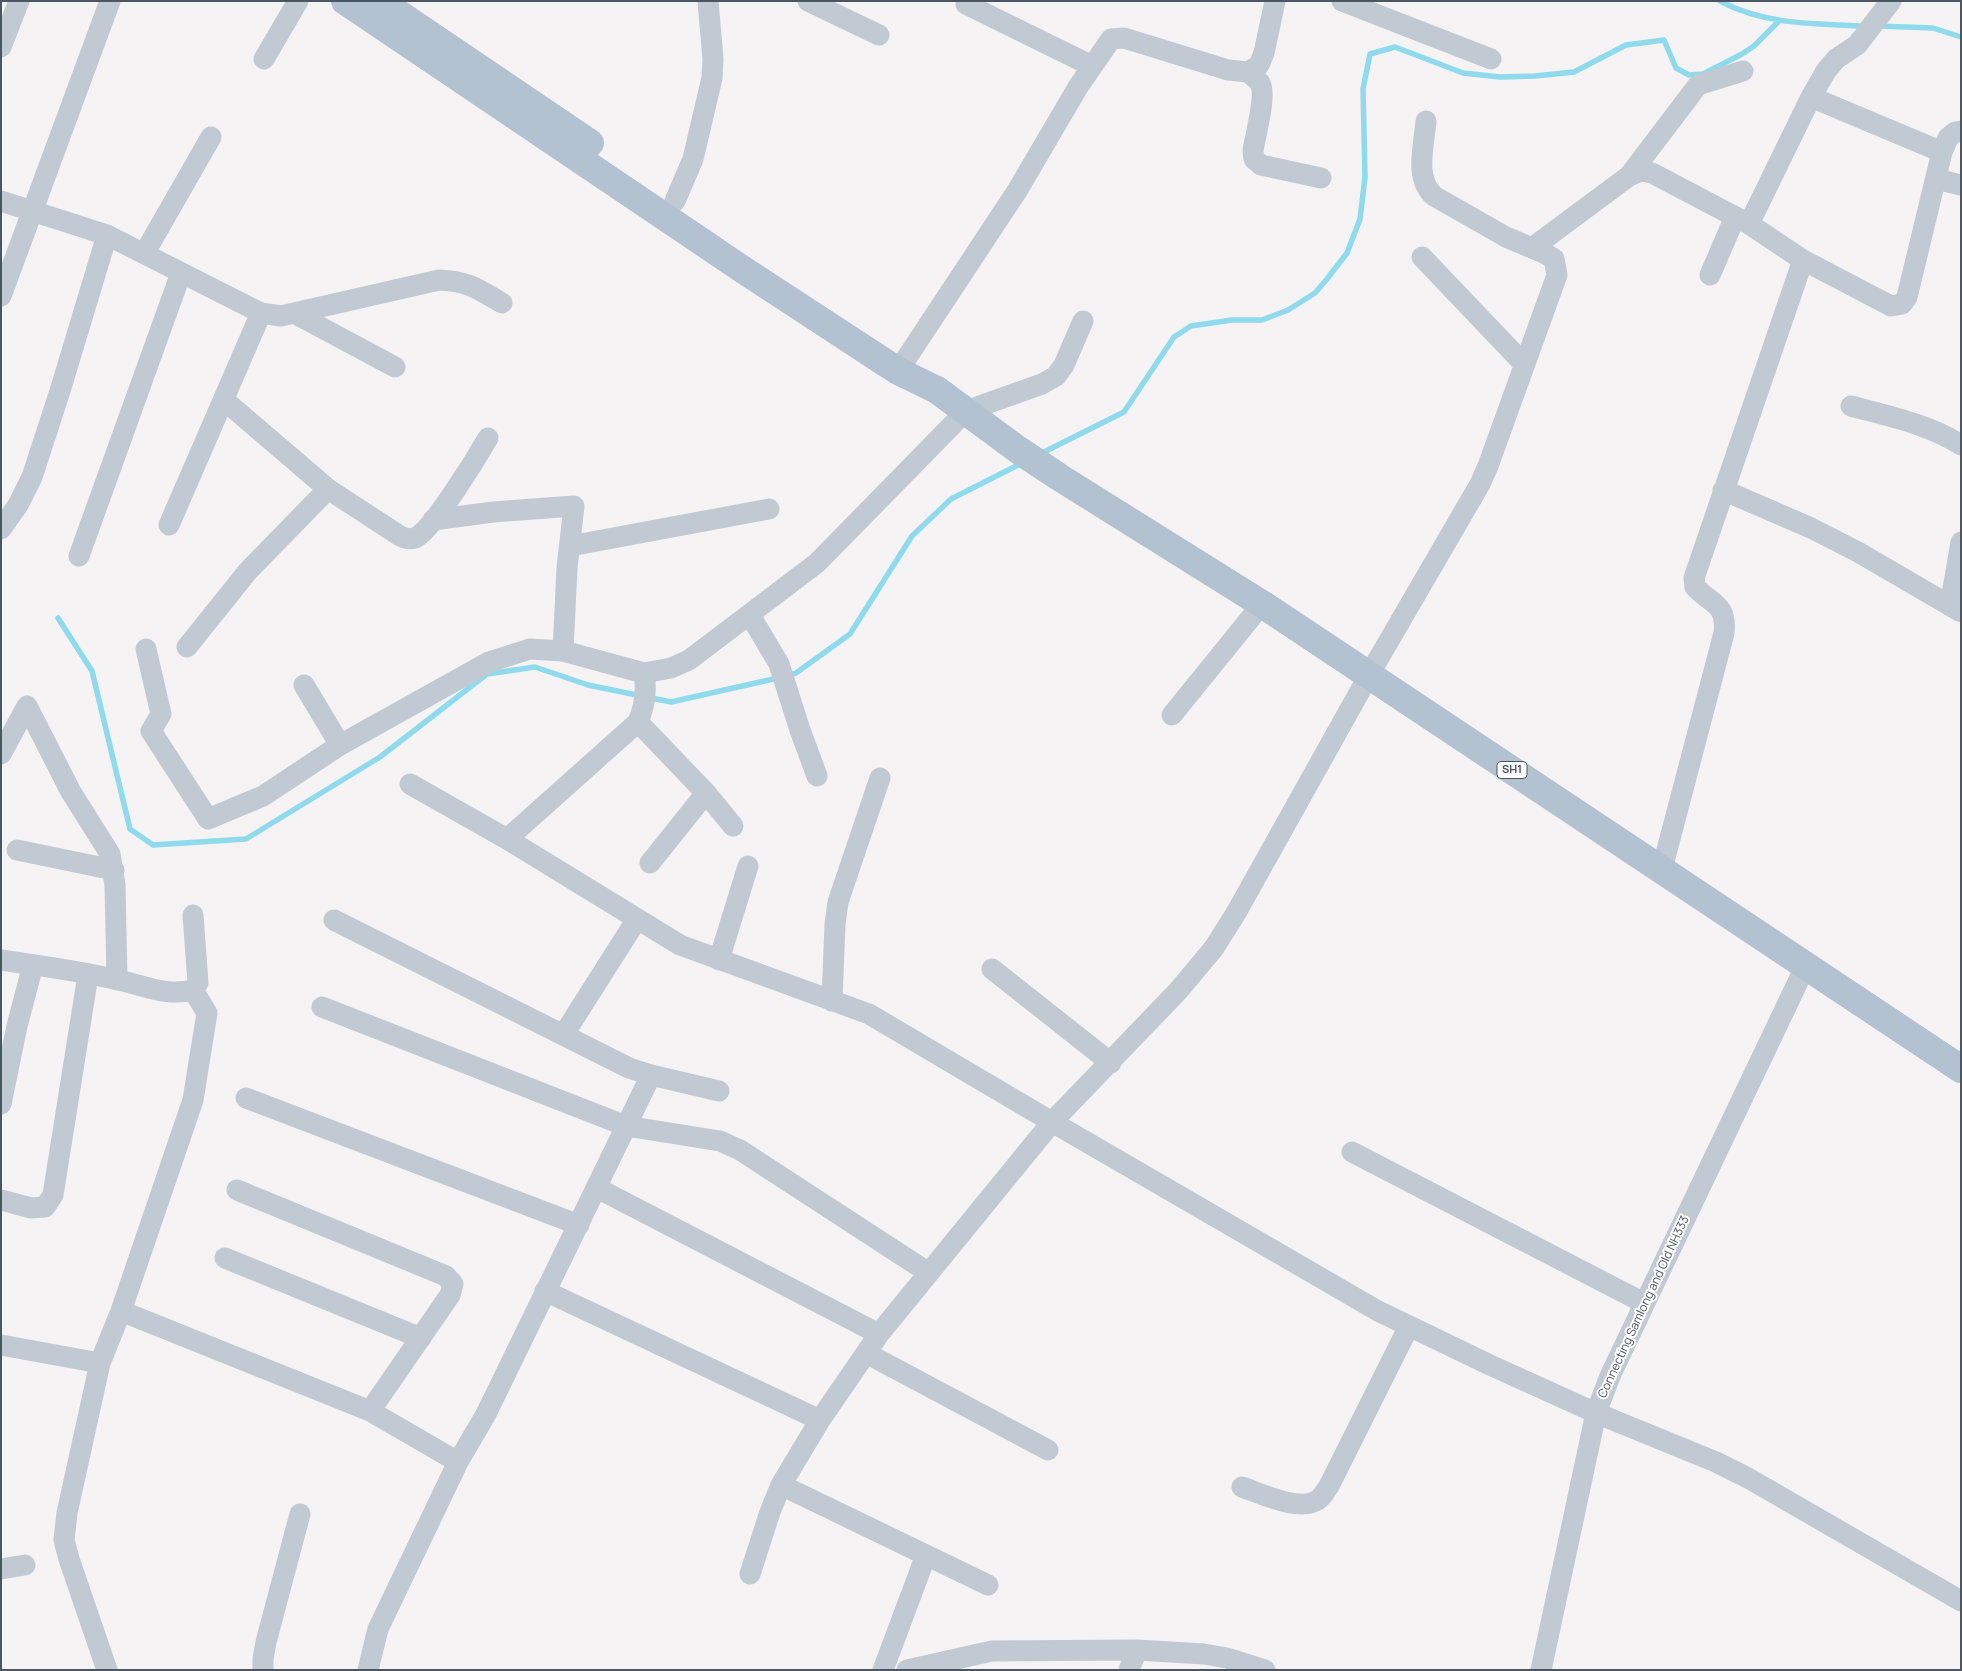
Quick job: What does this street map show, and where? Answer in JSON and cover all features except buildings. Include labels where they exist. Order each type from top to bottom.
[{"type":"main road","points":[[345,1],[745,271],[902,364]]},
{"type":"main road","points":[[380,1],[675,201],[966,411]]},
{"type":"main road","name":"SH1","points":[[966,411],[1059,477],[1262,604],[1961,1069]]},
{"type":"street","points":[[1,47],[19,1]]},
{"type":"street","points":[[1,296],[110,1]]},
{"type":"street","points":[[264,59],[298,1]]},
{"type":"street","points":[[675,201],[693,159],[712,78],[713,59],[708,1]]},
{"type":"street","points":[[808,1],[879,35]]},
{"type":"street","points":[[902,364],[1017,191],[1092,66],[1111,40],[1124,38],[1228,70],[1248,72],[1259,66],[1264,53],[1275,1]]},
{"type":"street","points":[[1342,1],[1491,59]]},
{"type":"street","points":[[1710,275],[1811,97],[1836,59],[1856,45],[1891,1]]},
{"type":"street","points":[[966,4],[1092,66]]},
{"type":"street","points":[[1630,176],[1698,85],[1743,71]]},
{"type":"street","points":[[1248,72],[1260,83],[1262,90],[1262,103],[1252,151],[1254,159],[1261,165],[1321,178]]},
{"type":"street","points":[[1811,97],[1942,152]]},
{"type":"street","points":[[750,1574],[770,1512],[782,1485],[820,1420],[879,1334],[1052,1122],[1178,991],[1214,948],[1236,913],[1369,675],[1480,484],[1494,452],[1557,275],[1554,259],[1506,237],[1426,190],[1421,175],[1426,121]]},
{"type":"street","points":[[1532,248],[1630,176],[1641,171],[1652,173],[1742,220],[1803,260],[1891,306],[1902,304],[1907,297],[1942,152],[1948,138],[1955,132],[1961,131]]},
{"type":"street","points":[[144,254],[211,138]]},
{"type":"street","points":[[1936,179],[1961,185]]},
{"type":"street","points":[[1,202],[107,235],[262,313],[281,316],[439,280],[469,284],[502,303]]},
{"type":"street","points":[[1,529],[18,505],[32,477],[107,235]]},
{"type":"street","points":[[1422,257],[1524,364]]},
{"type":"street","points":[[1662,869],[1724,634],[1725,621],[1720,608],[1695,587],[1694,578],[1803,260]]},
{"type":"street","points":[[79,556],[182,273]]},
{"type":"street","points":[[169,525],[262,313]]},
{"type":"street","points":[[294,313],[395,367]]},
{"type":"street","points":[[146,648],[161,714],[151,731],[208,819],[263,796],[340,745],[489,662],[530,649],[563,651],[645,681],[689,660],[817,563],[966,411],[1042,384],[1056,376],[1064,364],[1083,321]]},
{"type":"street","points":[[224,400],[328,489],[408,540],[416,538],[428,528],[461,482],[488,438]]},
{"type":"street","points":[[1851,406],[1920,425],[1936,431],[1961,445]]},
{"type":"street","points":[[187,647],[248,571],[328,489]]},
{"type":"street","points":[[1723,490],[1811,528],[1858,552],[1955,609],[1961,542]]},
{"type":"street","points":[[433,520],[493,512],[574,506],[567,568],[563,651]]},
{"type":"street","points":[[570,546],[769,509]]},
{"type":"street","points":[[1172,715],[1262,604]]},
{"type":"street","points":[[750,615],[782,674],[817,776]]},
{"type":"street","points":[[507,839],[641,717],[645,681]]},
{"type":"street","points":[[304,685],[340,745]]},
{"type":"street","points":[[1,754],[27,706],[71,792],[110,854],[114,870],[117,980]]},
{"type":"street","points":[[641,717],[733,826]]},
{"type":"street","points":[[832,1000],[835,924],[838,902],[880,778]]},
{"type":"street","points":[[410,784],[507,839],[680,945],[869,1014],[1378,1311],[1596,1413],[1716,1462],[1748,1478],[1961,1601]]},
{"type":"street","points":[[650,864],[706,793]]},
{"type":"street","points":[[17,850],[114,870]]},
{"type":"street","points":[[719,960],[748,866]]},
{"type":"street","points":[[1,960],[117,980],[171,993],[193,990],[198,983],[192,916]]},
{"type":"street","points":[[564,1034],[637,919]]},
{"type":"street","points":[[334,920],[629,1068],[719,1091]]},
{"type":"street","points":[[1,1104],[8,1036],[34,965]]},
{"type":"street","name":"Connecting Samlong and Old NH333","points":[[1541,1670],[1596,1413],[1610,1376],[1644,1303],[1806,965]]},
{"type":"street","points":[[992,969],[1111,1062]]},
{"type":"street","points":[[1,1200],[31,1208],[45,1207],[53,1195],[88,975]]},
{"type":"street","points":[[107,1670],[64,1540],[67,1513],[100,1363],[121,1310],[193,1100],[207,1013],[193,990]]},
{"type":"street","points":[[322,1007],[626,1126],[720,1141],[740,1150],[929,1273]]},
{"type":"street","points":[[368,1670],[378,1629],[458,1462],[486,1414],[651,1075]]},
{"type":"street","points":[[246,1098],[579,1225]]},
{"type":"street","points":[[1352,1152],[1644,1303]]},
{"type":"street","points":[[596,1188],[879,1334]]},
{"type":"street","points":[[237,1190],[446,1276],[453,1284],[450,1295],[422,1338],[370,1411]]},
{"type":"street","points":[[225,1258],[422,1338]]},
{"type":"street","points":[[545,1291],[820,1420]]},
{"type":"street","points":[[121,1310],[370,1411],[458,1462]]},
{"type":"street","points":[[1242,1487],[1296,1505],[1307,1504],[1318,1499],[1329,1486],[1409,1326]]},
{"type":"street","points":[[1,1345],[100,1363]]},
{"type":"street","points":[[866,1353],[1048,1450]]},
{"type":"street","points":[[782,1485],[988,1585]]},
{"type":"street","points":[[263,1670],[262,1659],[266,1642],[300,1514]]},
{"type":"street","points":[[883,1670],[926,1554]]},
{"type":"street","points":[[1,1569],[25,1564]]},
{"type":"street","points":[[1129,1670],[1137,1650]]},
{"type":"street","points":[[907,1670],[989,1660],[1137,1650],[1204,1654],[1227,1658],[1265,1670]]},
{"type":"waterway","points":[[1720,1],[1754,15],[1773,19],[1810,24],[1866,26]]},
{"type":"waterway","points":[[1040,454],[1124,412],[1174,337],[1191,326],[1232,320],[1262,320],[1288,310],[1315,293],[1327,279],[1347,253],[1360,219],[1365,177],[1363,89],[1370,54],[1395,47],[1463,73],[1500,77],[1535,76],[1574,72],[1626,45],[1664,40],[1676,68],[1689,75],[1703,74],[1754,46],[1779,21]]},
{"type":"waterway","points":[[1878,26],[1933,28],[1961,37]]},
{"type":"waterway","points":[[787,676],[796,673],[850,634],[912,536],[951,499],[1022,463]]},
{"type":"waterway","points":[[58,618],[92,671],[130,829],[153,845],[246,839],[380,757],[487,674],[535,667],[588,685],[671,702],[778,678]]}]
